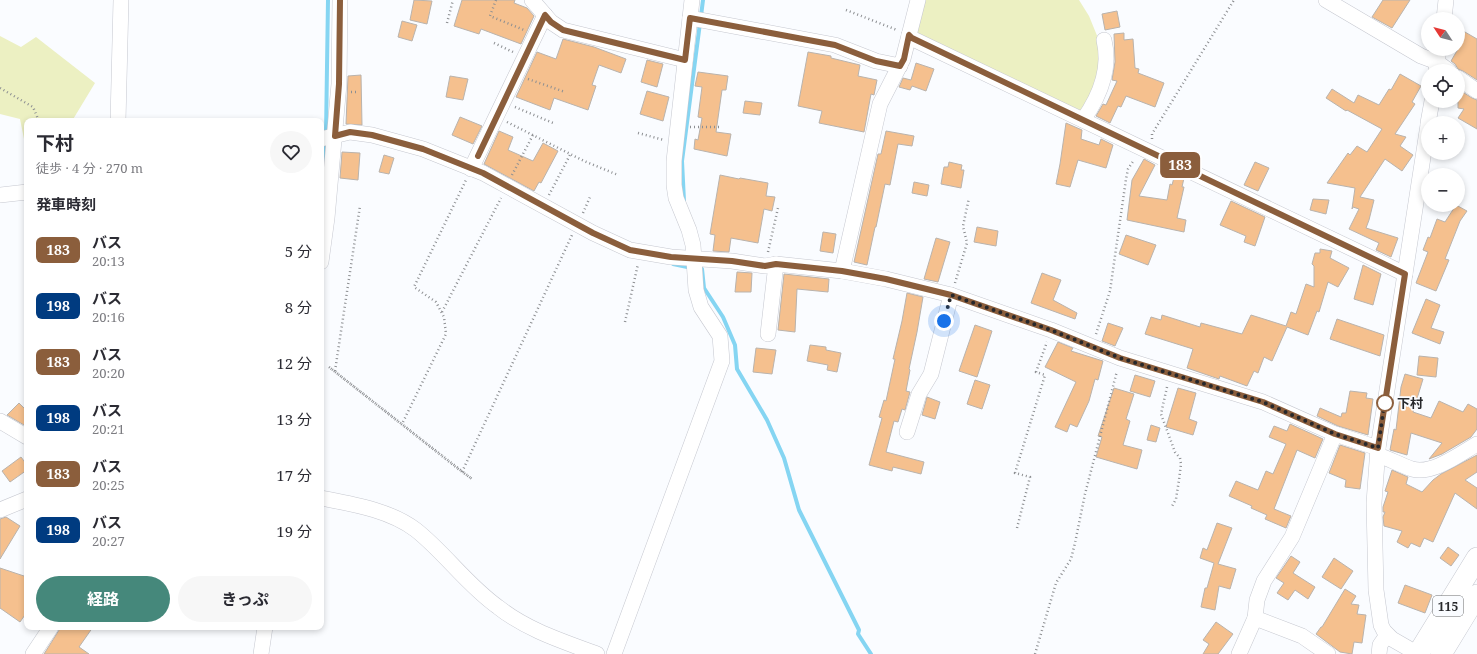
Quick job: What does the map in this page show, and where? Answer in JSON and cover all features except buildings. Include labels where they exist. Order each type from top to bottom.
[{"type":"highway","name":"115","points":[[1418,654],[1477,558]]},
{"type":"highway","name":"115","points":[[1441,654],[1477,595]]},
{"type":"street","points":[[118,118],[121,0]]},
{"type":"street","points":[[324,240],[327,218],[328,137],[339,84],[340,0]]},
{"type":"street","points":[[532,0],[551,22],[563,30],[685,60]]},
{"type":"street","points":[[614,654],[722,361],[720,336],[701,307],[696,290],[693,245],[689,230],[676,198],[674,185],[674,161],[692,0]]},
{"type":"street","points":[[842,271],[880,104],[904,59],[918,0]]},
{"type":"street","points":[[1326,0],[1421,56],[1440,63]]},
{"type":"street","points":[[1445,12],[1446,0]]},
{"type":"street","points":[[471,169],[545,15]]},
{"type":"street","points":[[690,18],[835,45],[876,61],[900,66]]},
{"type":"street","points":[[909,35],[912,38],[1405,274]]},
{"type":"street","points":[[1083,120],[1088,114],[1102,84],[1106,71],[1107,62],[1104,40]]},
{"type":"street","points":[[1465,83],[1477,91]]},
{"type":"street","points":[[328,137],[350,132],[372,135],[423,149],[483,173],[577,225],[630,250],[694,259],[842,271],[886,279],[951,295],[1051,330],[1120,358],[1170,375],[1216,387],[1263,402],[1335,434],[1378,451],[1413,469],[1426,471],[1477,444]]},
{"type":"street","points":[[1418,654],[1387,635],[1381,625],[1376,590],[1374,503],[1378,451],[1422,160]]},
{"type":"street","points":[[0,194],[24,192]]},
{"type":"street","points":[[768,334],[770,265]]},
{"type":"street","points":[[907,432],[919,394],[931,374],[951,295]]},
{"type":"street","points":[[0,421],[24,435]]},
{"type":"street","points":[[1238,654],[1255,618],[1257,600],[1264,580],[1292,537],[1335,434]]},
{"type":"street","points":[[324,499],[392,516],[414,529],[431,543],[476,589],[497,607],[517,621],[596,654]]},
{"type":"street","points":[[0,510],[24,500]]},
{"type":"street","points":[[1255,618],[1302,636],[1328,654]]},
{"type":"street","points":[[33,654],[49,630]]},
{"type":"street","points":[[261,654],[265,630]]},
{"type":"street","points":[[1379,654],[1380,645],[1387,635]]},
{"type":"path","points":[[447,24],[453,0]]},
{"type":"path","points":[[496,0],[490,16],[536,34]]},
{"type":"path","points":[[1090,347],[1110,291],[1127,174],[1146,149],[1152,134],[1234,0]]},
{"type":"path","points":[[846,10],[909,35]]},
{"type":"path","points":[[494,43],[525,56]]},
{"type":"path","points":[[516,75],[565,92]]},
{"type":"path","points":[[0,88],[33,107],[38,118]]},
{"type":"path","points":[[503,102],[553,123]]},
{"type":"path","points":[[496,117],[584,161],[618,175]]},
{"type":"path","points":[[678,127],[719,127]]},
{"type":"path","points":[[638,133],[676,143]]},
{"type":"path","points":[[442,313],[533,135]]},
{"type":"path","points":[[543,206],[571,154]]},
{"type":"path","points":[[403,422],[446,334],[444,317],[436,302],[414,288],[471,169]]},
{"type":"path","points":[[462,472],[590,197]]},
{"type":"path","points":[[951,295],[967,243],[963,226],[969,198]]},
{"type":"path","points":[[335,371],[360,206]]},
{"type":"path","points":[[770,265],[778,208]]},
{"type":"path","points":[[625,322],[641,252]]},
{"type":"path","points":[[1017,528],[1030,477],[1015,473],[1045,375],[1036,372],[1051,330]]},
{"type":"path","points":[[1035,654],[1056,583],[1070,559],[1075,543],[1085,494],[1120,358]]},
{"type":"path","points":[[329,367],[335,371],[462,472],[472,480],[329,367]]},
{"type":"path","points":[[1170,375],[1162,414],[1181,464],[1176,499],[1171,508]]},
{"type":"green space","points":[[923,0],[1079,0],[1089,16],[1098,38],[1101,66],[1099,82],[1080,114],[915,35]]},
{"type":"green space","points":[[0,36],[21,47],[36,37],[95,83],[74,118],[24,118],[24,139],[20,119],[0,114]]},
{"type":"waterway","points":[[326,134],[328,0]]},
{"type":"waterway","points":[[701,16],[703,0]]},
{"type":"waterway","points":[[684,201],[682,161],[700,23]]},
{"type":"waterway","points":[[324,152],[325,141]]},
{"type":"waterway","points":[[673,264],[692,268]]},
{"type":"waterway","points":[[702,269],[704,288],[723,317],[735,345],[737,369],[767,420],[784,458],[799,510],[859,630],[858,634],[871,654]]},
{"type":"bus line","name":"183","points":[[340,0],[339,84],[335,136],[350,132],[372,135],[423,149],[483,173],[593,233],[630,250],[671,257],[732,261],[765,266],[776,264],[842,271],[886,279],[951,295],[1051,330],[1120,358],[1170,375],[1216,387],[1263,402],[1335,434],[1378,448],[1405,274],[912,38],[909,35],[904,59],[900,66],[876,61],[835,45],[690,18],[685,60],[563,30],[551,22],[545,15],[478,156]]},
{"type":"place","name":"下村","points":[[1385,403]]},
{"type":"route","points":[[944,321],[951,295],[1051,330],[1120,358],[1170,375],[1216,387],[1263,402],[1335,434],[1378,448],[1385,400],[1385,403]]}]
